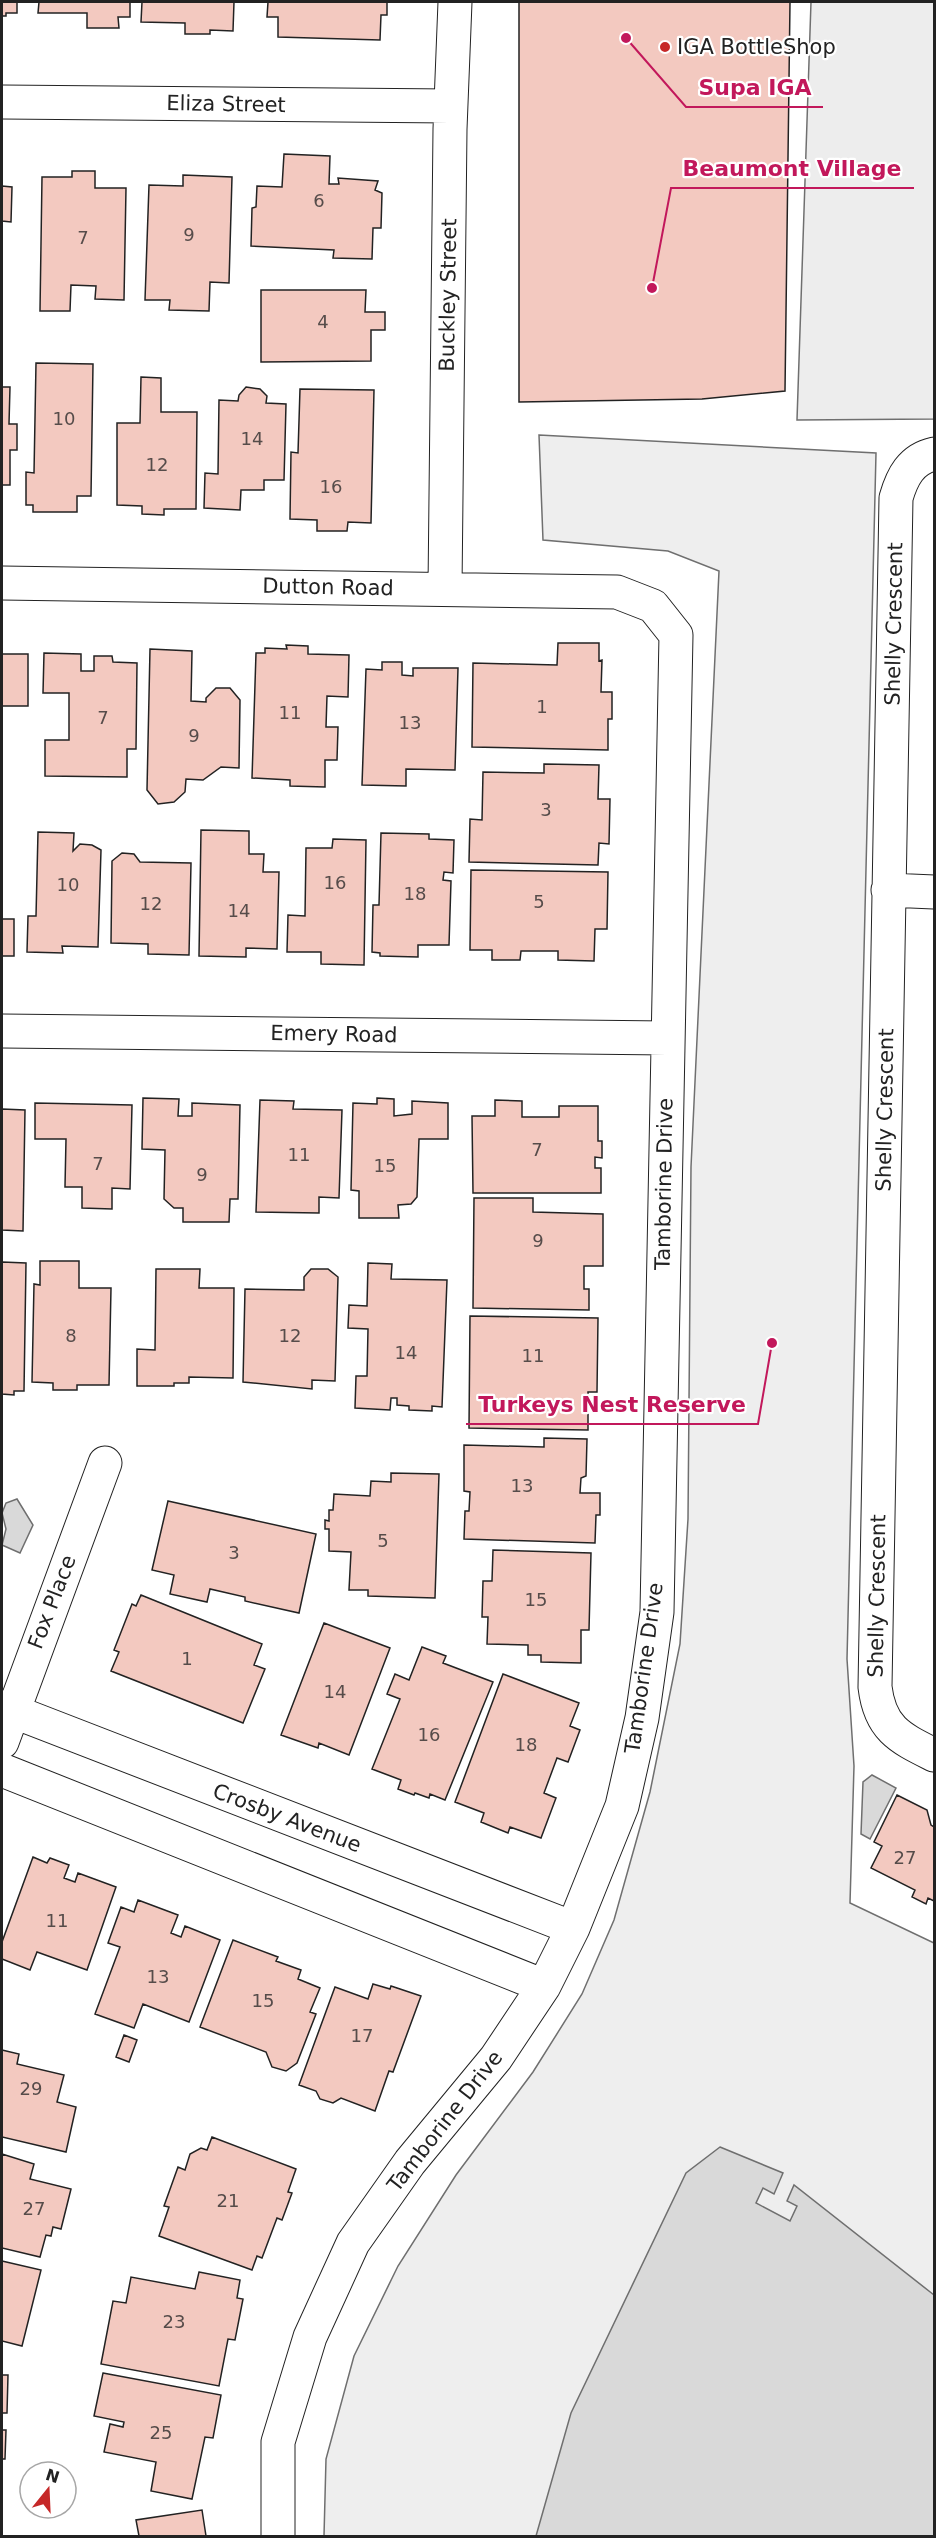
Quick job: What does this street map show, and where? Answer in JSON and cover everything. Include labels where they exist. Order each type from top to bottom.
[{"type":"street","name":"Buckley Street","points":[[445,588],[450,106],[455,2]]},
{"type":"street","name":"Eliza Street","points":[[2,102],[450,106]]},
{"type":"street","name":"Shelly Crescent","points":[[934,454],[910,466],[901,481],[896,498],[876,1688],[877,1704],[884,1720],[896,1735],[934,1755]]},
{"type":"street","name":"Dutton Road","points":[[2,582],[617,592],[653,606]]},
{"type":"street","name":"Tamborine Drive","points":[[278,2536],[278,2442],[310,2337],[353,2244],[410,2162],[496,2058],[544,1986],[573,1928],[622,1806],[642,1718],[657,1612],[676,635],[653,606]]},
{"type":"street","points":[[888,890],[934,892]]},
{"type":"street","name":"Emery Road","points":[[2,1031],[667,1038]]},
{"type":"street","name":"Fox Place","points":[[2,1742],[6,1709],[105,1463]]},
{"type":"street","name":"Crosby Avenue","points":[[6,1709],[573,1928]]},
{"type":"street","points":[[2,1770],[544,1986]]},
{"type":"shaded area","points":[[811,2],[934,2],[934,419],[797,420]]},
{"type":"shaded area","points":[[539,435],[876,453],[847,1659],[854,1766],[850,1903],[934,1943],[934,2536],[324,2536],[326,2459],[354,2356],[398,2266],[456,2175],[533,2072],[582,1994],[614,1920],[650,1792],[680,1644],[688,1519],[691,1167],[719,571],[668,551],[543,540]]},
{"type":"shaded area","points":[[17,1499],[33,1525],[20,1553],[2,1545],[6,1529],[2,1513],[6,1503]]},
{"type":"shaded area","points":[[872,1775],[896,1788],[870,1839],[861,1834],[863,1782]]},
{"type":"shaded area","points":[[720,2147],[783,2173],[774,2194],[763,2188],[756,2203],[790,2221],[797,2206],[787,2201],[794,2185],[934,2295],[934,2536],[536,2536],[571,2413],[686,2173]]},
{"type":"building","points":[[2,2],[17,2],[17,13],[6,13],[6,16],[2,16]]},
{"type":"building","points":[[39,2],[130,2],[130,17],[118,17],[119,28],[87,28],[87,13],[38,13]]},
{"type":"building","points":[[142,2],[234,2],[233,31],[210,30],[210,34],[185,34],[185,23],[141,22]]},
{"type":"building","points":[[268,2],[387,2],[387,15],[381,15],[380,40],[278,37],[278,17],[267,17]]},
{"type":"building","points":[[519,2],[790,2],[785,391],[702,399],[519,402]]},
{"type":"building","points":[[284,154],[330,156],[329,184],[339,184],[338,178],[378,181],[375,190],[382,193],[381,228],[373,228],[372,259],[333,258],[334,250],[251,246],[252,208],[256,207],[257,186],[282,187]]},
{"type":"building","points":[[72,171],[95,171],[95,188],[126,188],[124,300],[95,299],[96,286],[71,285],[70,311],[40,311],[42,177],[72,177]]},
{"type":"building","points":[[183,175],[232,177],[229,283],[210,282],[209,311],[169,310],[170,300],[145,300],[149,185],[183,186]]},
{"type":"building","points":[[2,186],[12,187],[11,222],[2,221]]},
{"type":"building","points":[[261,290],[366,290],[365,312],[385,312],[385,330],[371,330],[371,361],[261,362]]},
{"type":"building","points":[[36,363],[93,364],[91,496],[77,496],[77,512],[33,512],[33,505],[26,505],[26,472],[34,473]]},
{"type":"building","points":[[141,377],[161,378],[161,412],[197,412],[196,509],[164,509],[164,515],[142,514],[142,506],[117,505],[117,423],[140,423]]},
{"type":"building","points":[[2,387],[10,387],[9,424],[17,424],[17,450],[10,450],[10,485],[2,485]]},
{"type":"building","points":[[246,387],[260,389],[267,396],[266,403],[286,404],[284,480],[264,480],[264,490],[241,490],[240,510],[204,508],[205,473],[218,474],[219,400],[238,401],[239,395]]},
{"type":"building","points":[[300,389],[374,390],[371,523],[348,522],[347,531],[317,531],[317,520],[290,519],[291,452],[298,453]]},
{"type":"building","points":[[558,643],[599,643],[599,661],[602,660],[601,692],[612,692],[612,719],[608,719],[608,750],[472,747],[473,663],[557,665]]},
{"type":"building","points":[[286,645],[308,646],[308,654],[349,655],[348,697],[327,696],[326,727],[338,727],[337,760],[325,760],[325,787],[290,786],[290,780],[252,778],[256,653],[265,653],[265,648],[287,649]]},
{"type":"building","points":[[150,649],[192,651],[191,701],[206,702],[206,698],[216,688],[230,688],[240,700],[239,768],[221,767],[203,780],[186,779],[185,792],[174,802],[158,804],[147,790]]},
{"type":"building","points":[[44,653],[81,654],[81,671],[94,671],[94,656],[112,656],[113,662],[137,663],[136,749],[127,749],[127,777],[45,776],[45,740],[69,740],[69,693],[43,693]]},
{"type":"building","points":[[2,654],[28,654],[28,706],[2,706]]},
{"type":"building","points":[[382,662],[402,662],[402,675],[413,676],[413,668],[458,668],[455,770],[406,769],[406,786],[362,785],[366,669],[382,670]]},
{"type":"building","points":[[544,764],[599,765],[598,799],[610,799],[609,844],[599,843],[598,865],[469,862],[470,819],[482,820],[483,772],[544,773]]},
{"type":"building","points":[[201,830],[249,831],[249,854],[264,854],[263,872],[279,872],[277,949],[246,948],[246,957],[199,956]]},
{"type":"building","points":[[38,832],[74,833],[73,851],[80,844],[92,845],[101,850],[98,947],[62,946],[63,953],[27,952],[28,916],[36,916]]},
{"type":"building","points":[[381,833],[429,834],[429,839],[454,840],[453,873],[444,872],[443,880],[451,881],[449,945],[418,945],[418,957],[380,956],[380,953],[372,952],[373,905],[379,905]]},
{"type":"building","points":[[333,839],[366,840],[364,965],[321,964],[321,952],[287,952],[288,915],[305,916],[306,848],[332,848]]},
{"type":"building","points":[[122,853],[134,854],[140,862],[191,863],[189,955],[148,954],[148,944],[111,943],[112,861]]},
{"type":"building","points":[[471,870],[608,872],[607,929],[595,929],[594,961],[558,960],[558,951],[521,951],[520,960],[492,960],[492,950],[470,950]]},
{"type":"building","points":[[2,919],[14,919],[14,956],[2,956]]},
{"type":"building","points":[[143,1098],[179,1099],[178,1116],[192,1116],[192,1103],[240,1105],[238,1199],[230,1199],[229,1222],[183,1222],[183,1208],[174,1208],[164,1199],[165,1150],[142,1149]]},
{"type":"building","points":[[377,1098],[394,1099],[394,1116],[412,1114],[412,1101],[448,1103],[448,1139],[419,1139],[417,1197],[411,1204],[398,1205],[399,1218],[359,1218],[359,1191],[351,1190],[353,1103],[377,1104]]},
{"type":"building","points":[[260,1100],[294,1101],[293,1109],[342,1110],[339,1198],[319,1197],[319,1213],[256,1212]]},
{"type":"building","points":[[495,1100],[522,1101],[522,1117],[559,1117],[559,1106],[598,1106],[598,1141],[602,1141],[602,1158],[595,1157],[595,1168],[601,1168],[601,1193],[473,1193],[472,1116],[495,1116]]},
{"type":"building","points":[[35,1103],[132,1105],[130,1189],[112,1188],[112,1209],[82,1208],[82,1187],[65,1187],[66,1139],[35,1139]]},
{"type":"building","points":[[2,1109],[25,1110],[23,1231],[2,1230]]},
{"type":"building","points":[[474,1198],[533,1198],[533,1212],[603,1214],[603,1266],[584,1266],[584,1289],[589,1289],[589,1310],[473,1308]]},
{"type":"building","points":[[40,1261],[79,1261],[79,1288],[111,1288],[109,1385],[77,1385],[77,1390],[53,1390],[53,1383],[32,1382],[34,1284],[40,1285]]},
{"type":"building","points":[[2,1262],[26,1263],[24,1391],[14,1391],[14,1395],[2,1394]]},
{"type":"building","points":[[368,1263],[392,1264],[391,1279],[447,1280],[442,1407],[432,1406],[432,1411],[409,1410],[409,1406],[397,1405],[397,1398],[391,1398],[390,1410],[355,1408],[356,1376],[367,1376],[368,1329],[348,1328],[349,1305],[367,1306]]},
{"type":"building","points":[[156,1269],[200,1269],[199,1288],[234,1288],[233,1378],[189,1377],[189,1383],[174,1383],[174,1386],[137,1386],[137,1349],[155,1350]]},
{"type":"building","points":[[311,1269],[328,1269],[338,1277],[335,1381],[312,1380],[312,1389],[243,1382],[245,1289],[304,1290],[304,1277]]},
{"type":"building","points":[[470,1316],[598,1318],[597,1392],[588,1392],[588,1430],[469,1428]]},
{"type":"building","points":[[544,1438],[587,1439],[586,1476],[581,1478],[580,1493],[600,1493],[600,1515],[596,1515],[595,1543],[464,1539],[465,1511],[469,1511],[470,1492],[464,1491],[464,1445],[544,1447]]},
{"type":"building","points":[[391,1473],[439,1474],[435,1598],[368,1596],[368,1590],[349,1590],[351,1552],[329,1551],[329,1529],[325,1529],[325,1520],[329,1521],[329,1510],[333,1510],[334,1494],[370,1496],[371,1481],[391,1482]]},
{"type":"building","points":[[168,1501],[316,1534],[299,1613],[245,1601],[245,1597],[210,1589],[207,1602],[170,1594],[174,1575],[152,1570]]},
{"type":"building","points":[[493,1550],[591,1553],[589,1630],[581,1630],[581,1663],[541,1662],[541,1655],[528,1655],[528,1645],[487,1644],[488,1617],[482,1617],[483,1581],[492,1581]]},
{"type":"building","points":[[141,1595],[262,1644],[254,1665],[265,1669],[243,1723],[111,1671],[119,1652],[114,1650],[132,1604],[136,1606]]},
{"type":"building","points":[[324,1623],[390,1648],[349,1755],[319,1743],[318,1748],[281,1735]]},
{"type":"building","points":[[422,1647],[446,1656],[443,1663],[493,1682],[445,1800],[430,1794],[429,1798],[398,1789],[401,1780],[372,1769],[400,1699],[387,1694],[395,1674],[409,1680]]},
{"type":"building","points":[[503,1674],[579,1703],[570,1726],[580,1730],[568,1762],[557,1758],[544,1793],[556,1798],[541,1838],[510,1827],[508,1833],[481,1822],[484,1813],[455,1802]]},
{"type":"building","points":[[897,1795],[927,1810],[931,1825],[934,1827],[934,1901],[928,1898],[926,1904],[912,1897],[915,1890],[871,1868],[882,1846],[874,1842]]},
{"type":"building","points":[[33,1857],[47,1863],[50,1858],[69,1865],[64,1878],[75,1882],[78,1873],[116,1887],[87,1970],[37,1952],[30,1970],[2,1959],[2,1942]]},
{"type":"building","points":[[138,1900],[178,1915],[171,1933],[181,1937],[185,1926],[220,1940],[189,2022],[143,2004],[134,2028],[95,2014],[120,1947],[108,1943],[121,1907],[134,1912]]},
{"type":"building","points":[[233,1940],[278,1957],[276,1961],[301,1970],[298,1979],[320,1988],[310,2012],[316,2014],[297,2063],[286,2071],[272,2067],[266,2052],[200,2027]]},
{"type":"building","points":[[373,1984],[390,1989],[391,1986],[421,1996],[393,2072],[389,2071],[375,2111],[341,2098],[333,2103],[320,2099],[316,2091],[299,2085],[335,1987],[368,1999]]},
{"type":"building","points":[[124,2035],[137,2040],[129,2062],[116,2057]]},
{"type":"building","points":[[2,2050],[19,2054],[17,2064],[64,2075],[57,2102],[76,2107],[66,2152],[2,2137]]},
{"type":"building","points":[[212,2137],[296,2169],[288,2192],[292,2193],[282,2220],[277,2218],[262,2258],[257,2256],[252,2270],[159,2236],[169,2207],[164,2206],[178,2167],[185,2170],[190,2154],[201,2148],[207,2150]]},
{"type":"building","points":[[2,2154],[34,2164],[30,2179],[71,2189],[61,2229],[53,2227],[51,2236],[46,2235],[40,2257],[2,2248]]},
{"type":"building","points":[[2,2261],[41,2270],[22,2346],[2,2341]]},
{"type":"building","points":[[199,2272],[240,2280],[237,2298],[243,2299],[235,2340],[228,2339],[219,2386],[101,2364],[113,2301],[126,2303],[131,2277],[195,2289]]},
{"type":"building","points":[[103,2373],[221,2395],[213,2438],[205,2437],[192,2499],[151,2491],[156,2462],[104,2452],[110,2424],[123,2427],[124,2422],[94,2416]]},
{"type":"building","points":[[2,2375],[8,2375],[7,2413],[2,2413]]},
{"type":"building","points":[[2,2430],[6,2430],[5,2459],[2,2459]]},
{"type":"building","points":[[202,2510],[206,2536],[139,2536],[136,2520]]},
{"type":"place","name":"Supa IGA","points":[[626,38]]},
{"type":"place","name":"IGA BottleShop","points":[[665,47]]},
{"type":"place","name":"Beaumont Village","points":[[652,288]]},
{"type":"place","name":"Turkeys Nest Reserve","points":[[772,1343]]}]
